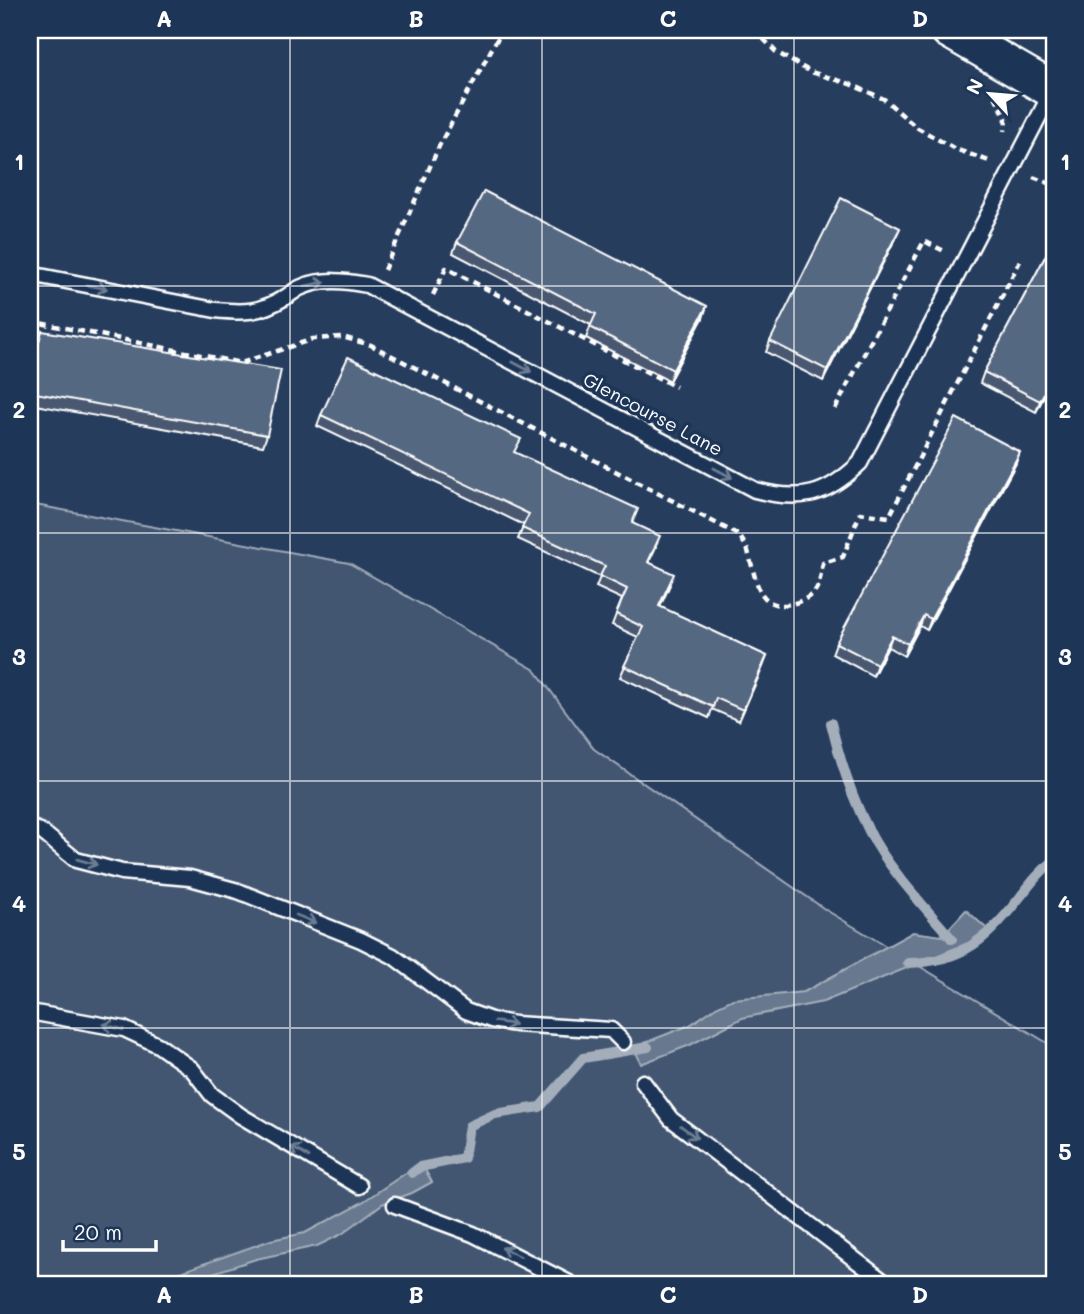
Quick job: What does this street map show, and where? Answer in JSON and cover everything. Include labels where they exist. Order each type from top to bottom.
[{"type":"street","points":[[949,30],[1053,90]]},
{"type":"lane","name":"Glencourse Lane","points":[[30,274],[242,313],[264,309],[302,287],[320,282],[343,281],[367,285],[755,490],[780,496],[822,492],[843,480],[860,463],[1053,90]]},
{"type":"lane","points":[[30,827],[42,832],[76,860],[122,872],[190,878],[238,891],[361,940],[393,956],[466,1011],[491,1020],[515,1024],[611,1030],[623,1042]]},
{"type":"lane","points":[[30,1012],[124,1029],[158,1045],[192,1069],[212,1095],[241,1116],[359,1186]]},
{"type":"lane","points":[[643,1082],[671,1119],[887,1284]]},
{"type":"lane","points":[[395,1205],[472,1234],[571,1284]]},
{"type":"path","points":[[376,290],[441,142],[496,41],[505,30]]},
{"type":"path","points":[[755,30],[776,52],[811,72],[850,84],[884,99],[916,127],[954,149],[1012,170]]},
{"type":"path","points":[[995,96],[1006,118],[1004,139]]},
{"type":"path","points":[[988,174],[999,151]]},
{"type":"path","points":[[835,409],[925,241],[946,252],[952,241]]},
{"type":"path","points":[[423,314],[446,268],[676,387]]},
{"type":"shaded area","points":[[30,504],[349,563],[535,670],[594,749],[826,910],[1054,1047],[1054,1284],[30,1284]]},
{"type":"shaded area","points":[[966,910],[987,929],[968,943],[823,1002],[742,1018],[690,1045],[641,1064],[634,1047],[690,1025],[716,1007],[733,999],[804,992],[913,932],[942,936]]},
{"type":"shaded area","points":[[421,1163],[432,1182],[382,1204],[342,1234],[317,1246],[256,1259],[179,1284],[155,1284],[161,1279],[271,1240],[305,1233],[361,1203]]},
{"type":"building","points":[[484,191],[707,306],[673,370],[590,327],[596,314],[457,242]]},
{"type":"building","points":[[841,198],[900,228],[827,370],[770,341]]},
{"type":"building","points":[[1054,240],[1054,373],[1040,401],[984,372]]},
{"type":"building","points":[[42,331],[281,370],[267,435],[30,392],[30,374]]},
{"type":"building","points":[[348,357],[521,439],[514,452],[638,509],[632,523],[660,536],[648,562],[674,574],[659,606],[767,656],[743,710],[716,698],[713,707],[624,666],[643,627],[616,614],[627,589],[600,576],[605,566],[522,528],[529,514],[321,415]]},
{"type":"building","points":[[956,418],[1020,452],[931,619],[924,615],[908,644],[892,636],[877,664],[836,643]]},
{"type":"waterway","points":[[831,723],[847,778],[869,831],[897,874],[952,939]]},
{"type":"waterway","points":[[908,963],[945,958],[973,945],[997,924],[1036,877],[1054,861]]},
{"type":"waterway","points":[[412,1173],[420,1167],[464,1158],[469,1126],[495,1114],[540,1107],[583,1058],[648,1047]]}]
